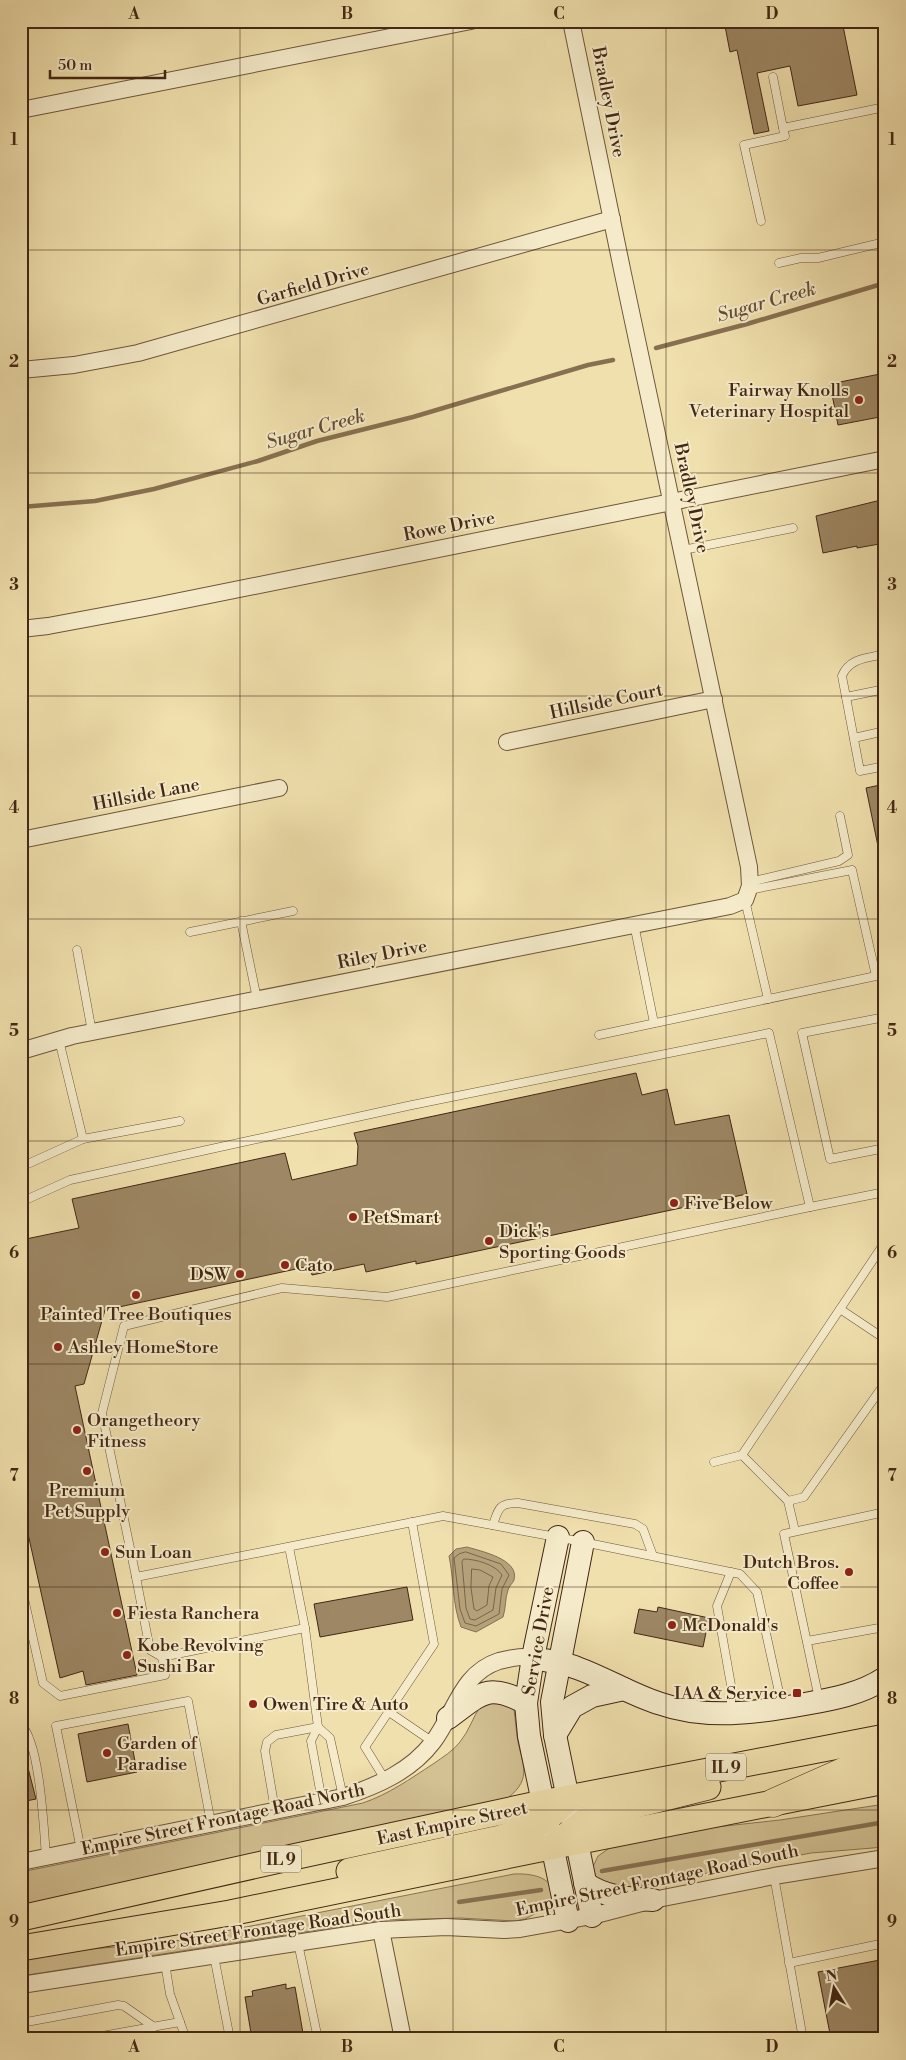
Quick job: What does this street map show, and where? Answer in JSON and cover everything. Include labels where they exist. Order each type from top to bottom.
[{"type":"highway","points":[[774,1803],[852,1768],[885,1761]]},
{"type":"main road","name":"East Empire Street","points":[[21,1918],[293,1856],[544,1812],[568,1799],[885,1737]]},
{"type":"main road","points":[[575,1835],[586,1819],[779,1768],[797,1753]]},
{"type":"main road","name":"IL 9","points":[[21,1948],[230,1913],[551,1847],[575,1835],[774,1803],[885,1781]]},
{"type":"main road","points":[[847,1788],[885,1790]]},
{"type":"main road","points":[[230,1913],[264,1892],[500,1838],[528,1829],[544,1812]]},
{"type":"street","points":[[21,110],[471,21]]},
{"type":"street","name":"Bradley Drive","points":[[571,21],[749,867],[748,892]]},
{"type":"street","name":"Garfield Drive","points":[[21,370],[74,365],[138,353],[462,263],[612,219]]},
{"type":"street","name":"Rowe Drive","points":[[21,629],[48,626],[150,607],[672,500],[885,459]]},
{"type":"street","name":"Hillside Court","points":[[507,742],[714,700]]},
{"type":"street","name":"Hillside Lane","points":[[21,840],[279,788]]},
{"type":"street","name":"Riley Drive","points":[[21,1051],[92,1032],[730,906],[748,892]]},
{"type":"street","name":"Service Drive","points":[[558,1537],[533,1657],[526,1703],[529,1736],[568,1921]]},
{"type":"street","name":"Service Drive","points":[[583,1542],[552,1702],[556,1735],[592,1916]]},
{"type":"street","name":"Empire Street Frontage Road North","points":[[21,1862],[322,1801],[386,1781],[407,1767],[433,1742],[460,1695],[478,1672],[489,1664],[509,1658],[533,1657],[577,1668],[658,1703],[678,1709],[712,1714],[731,1714],[782,1708],[819,1701],[865,1689],[885,1678]]},
{"type":"street","points":[[556,1735],[572,1707],[592,1696],[624,1689]]},
{"type":"street","points":[[448,1718],[480,1695],[497,1691],[509,1693],[526,1703]]},
{"type":"street","name":"Empire Street Frontage Road South","points":[[21,1985],[381,1930],[446,1927],[520,1929],[592,1916],[653,1900],[774,1876],[885,1858]]},
{"type":"street","points":[[585,1883],[603,1894],[653,1900]]},
{"type":"street","points":[[381,1930],[403,2039]]},
{"type":"lane","points":[[761,221],[744,146],[785,136],[773,77]]},
{"type":"lane","points":[[783,128],[885,107]]},
{"type":"lane","points":[[779,262],[801,258],[818,258],[885,242]]},
{"type":"lane","points":[[683,550],[793,528]]},
{"type":"lane","points":[[885,654],[854,661],[845,668],[842,676],[860,771],[885,766]]},
{"type":"lane","points":[[846,697],[885,689]]},
{"type":"lane","points":[[854,738],[885,731]]},
{"type":"lane","points":[[748,892],[839,861],[848,855],[840,816]]},
{"type":"lane","points":[[599,1035],[876,976],[852,870],[748,892]]},
{"type":"lane","points":[[748,892],[768,999]]},
{"type":"lane","points":[[190,932],[293,910]]},
{"type":"lane","points":[[241,921],[257,999]]},
{"type":"lane","points":[[634,924],[654,1023]]},
{"type":"lane","points":[[77,950],[92,1032]]},
{"type":"lane","points":[[885,1017],[802,1032],[830,1159],[885,1148]]},
{"type":"lane","points":[[21,1202],[70,1180],[412,1105],[769,1033],[810,1207]]},
{"type":"lane","points":[[59,1040],[83,1139]]},
{"type":"lane","points":[[21,1167],[83,1139],[180,1121]]},
{"type":"lane","points":[[305,1628],[162,1657],[150,1650],[102,1413],[124,1326],[282,1288],[387,1297],[885,1192]]},
{"type":"lane","points":[[714,1462],[742,1455],[885,1242]]},
{"type":"lane","points":[[840,1309],[885,1338]]},
{"type":"lane","points":[[788,1501],[804,1497],[885,1383]]},
{"type":"lane","points":[[742,1455],[788,1501],[795,1532]]},
{"type":"lane","points":[[493,1526],[499,1509],[507,1503],[518,1503],[635,1524],[643,1529],[653,1556]]},
{"type":"lane","points":[[819,1701],[784,1534],[885,1512]]},
{"type":"lane","points":[[136,1577],[443,1516],[653,1556],[740,1574],[757,1592],[782,1708]]},
{"type":"lane","points":[[386,1781],[365,1747],[434,1644],[412,1522]]},
{"type":"lane","points":[[289,1546],[305,1628],[318,1727],[311,1741],[322,1801]]},
{"type":"lane","points":[[731,1572],[717,1606],[731,1685],[731,1714]]},
{"type":"lane","points":[[21,1585],[43,1682],[60,1696],[165,1675],[162,1657]]},
{"type":"lane","points":[[807,1641],[879,1628],[885,1620]]},
{"type":"lane","points":[[81,1850],[56,1726],[188,1701],[212,1823]]},
{"type":"lane","points":[[389,1712],[433,1742]]},
{"type":"lane","points":[[21,1725],[26,1729],[31,1741],[42,1802],[46,1857]]},
{"type":"lane","points":[[318,1727],[330,1738],[343,1796]]},
{"type":"lane","points":[[275,1810],[265,1751],[267,1742],[276,1736],[318,1727]]},
{"type":"lane","points":[[774,1876],[803,2039]]},
{"type":"lane","points":[[298,1943],[318,2039]]},
{"type":"lane","points":[[789,1963],[885,1944]]},
{"type":"lane","points":[[214,1956],[230,2039]]},
{"type":"lane","points":[[166,1963],[170,1994],[186,2039]]},
{"type":"lane","points":[[21,2023],[118,2005],[124,2006],[154,2027]]},
{"type":"lane","points":[[85,2039],[180,2022]]},
{"type":"shaded area","points":[[496,1698],[514,1709],[524,1769],[521,1783],[508,1798],[21,1907],[21,1872],[363,1803],[373,1799],[408,1781],[451,1751],[463,1738],[481,1705]]},
{"type":"shaded area","points":[[885,1804],[885,1847],[811,1853],[626,1889],[597,1883],[592,1869],[598,1856],[611,1847],[707,1828],[780,1820]]},
{"type":"shaded area","points":[[514,1874],[538,1877],[549,1884],[552,1890],[552,1898],[548,1907],[525,1919],[515,1921],[460,1918],[382,1920],[21,1976],[21,1958],[90,1949],[165,1943]]},
{"type":"water","points":[[467,1547],[498,1557],[511,1567],[514,1573],[514,1580],[507,1593],[503,1617],[476,1632],[461,1627],[456,1609],[449,1556],[456,1549]]},
{"type":"building","points":[[751,21],[842,21],[857,95],[798,106],[790,66],[757,73],[769,131],[754,134],[737,50],[730,52],[725,26]]},
{"type":"building","name":"Fairway Knolls Veterinary Hospital","points":[[885,373],[885,416],[838,425],[830,384]]},
{"type":"building","points":[[885,499],[885,543],[823,553],[816,516]]},
{"type":"building","points":[[885,784],[885,850],[879,851],[866,788]]},
{"type":"building","points":[[636,1073],[642,1095],[667,1089],[675,1125],[729,1115],[747,1194],[416,1264],[416,1261],[366,1272],[364,1264],[312,1275],[310,1266],[105,1310],[84,1384],[75,1386],[137,1675],[86,1685],[83,1671],[60,1678],[21,1502],[21,1240],[79,1228],[72,1199],[285,1153],[292,1180],[357,1165],[358,1146],[354,1133]]},
{"type":"building","points":[[407,1587],[413,1620],[320,1637],[314,1604]]},
{"type":"building","name":"McDonald's","points":[[658,1607],[709,1618],[703,1647],[634,1633],[639,1609],[657,1612]]},
{"type":"building","name":"Garden of Paradise","points":[[128,1724],[137,1772],[87,1782],[78,1734]]},
{"type":"building","points":[[26,1760],[36,1799],[21,1802],[21,1761]]},
{"type":"building","points":[[885,1959],[885,2039],[831,2039],[818,1972]]},
{"type":"building","points":[[286,1984],[286,1989],[295,1987],[304,2039],[252,2039],[245,1997],[253,1996],[252,1991]]},
{"type":"waterway","name":"Sugar Creek","points":[[656,348],[747,324],[885,283]]},
{"type":"waterway","name":"Sugar Creek","points":[[21,507],[95,501],[154,489],[258,461],[317,441],[413,417],[588,365],[613,360]]},
{"type":"waterway","points":[[602,1871],[885,1822]]},
{"type":"waterway","points":[[459,1902],[541,1890]]},
{"type":"place","name":"Fairway Knolls Veterinary Hospital","points":[[859,400]]},
{"type":"place","name":"Five Below","points":[[674,1203]]},
{"type":"place","name":"PetSmart","points":[[353,1217]]},
{"type":"place","name":"Dick's Sporting Goods","points":[[489,1241]]},
{"type":"place","name":"Cato","points":[[285,1265]]},
{"type":"place","name":"DSW","points":[[240,1274]]},
{"type":"place","name":"Painted Tree Boutiques","points":[[136,1295]]},
{"type":"place","name":"Ashley HomeStore","points":[[58,1347]]},
{"type":"place","name":"Orangetheory Fitness","points":[[77,1430]]},
{"type":"place","name":"Premium Pet Supply","points":[[87,1471]]},
{"type":"place","name":"Sun Loan","points":[[105,1552]]},
{"type":"place","name":"Dutch Bros. Coffee","points":[[849,1572]]},
{"type":"place","name":"Fiesta Ranchera","points":[[117,1613]]},
{"type":"place","name":"McDonald's","points":[[672,1625]]},
{"type":"place","name":"Kobe Revolving Sushi Bar","points":[[127,1655]]},
{"type":"place","name":"IAA & Service","points":[[797,1693]]},
{"type":"place","name":"Owen Tire & Auto","points":[[253,1704]]},
{"type":"place","name":"Garden of Paradise","points":[[107,1753]]}]
